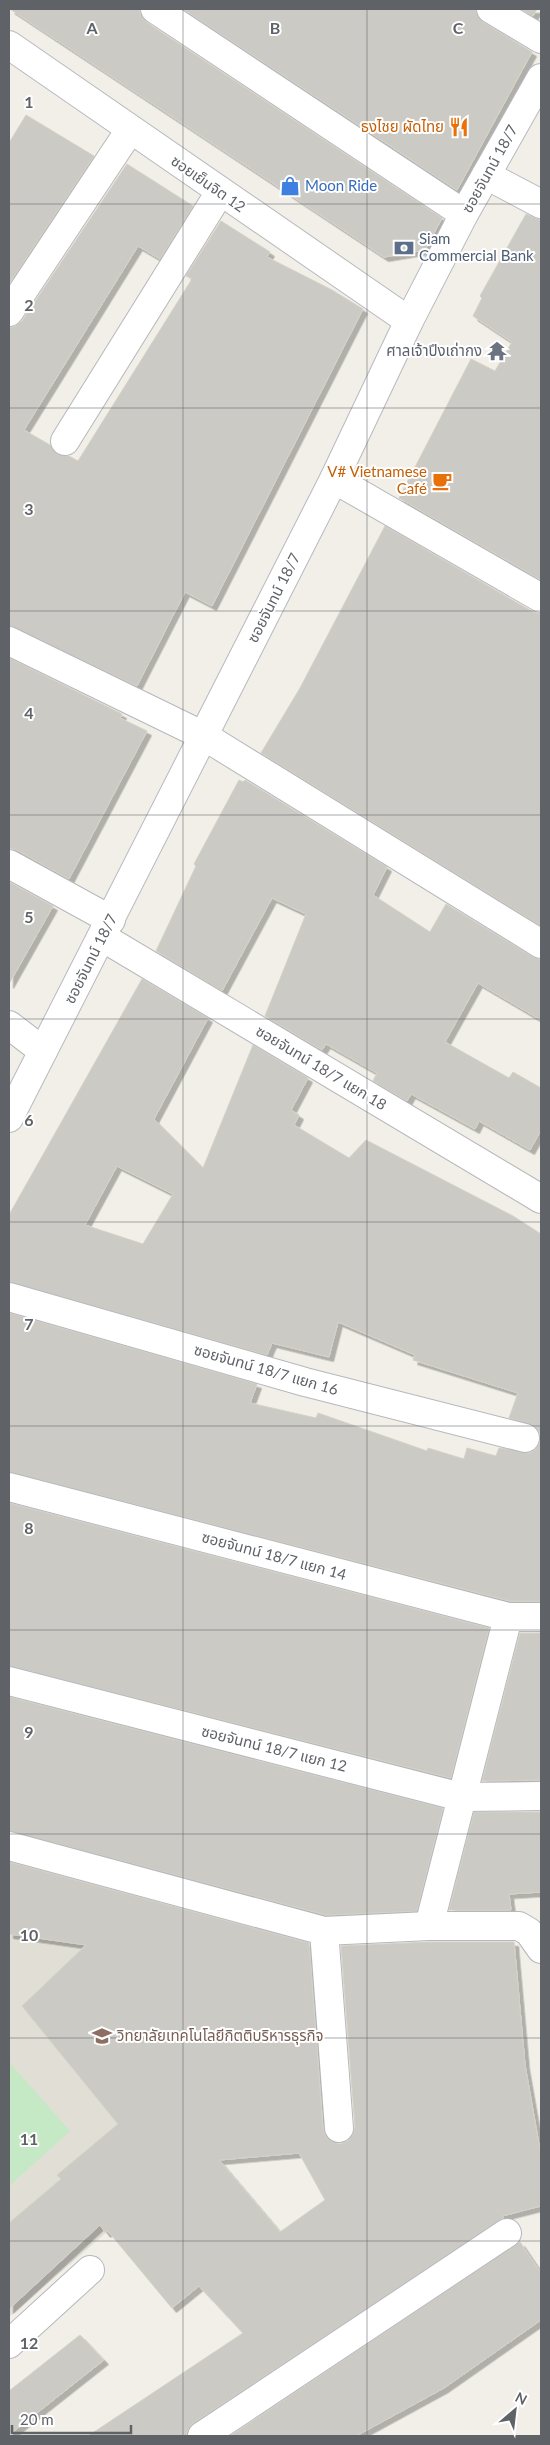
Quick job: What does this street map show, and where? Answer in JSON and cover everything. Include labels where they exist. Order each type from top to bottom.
[{"type":"street","points":[[155,9],[464,214]]},
{"type":"street","points":[[491,9],[541,39]]},
{"type":"street","name":"ซอยเย็นจิต 12","points":[[9,45],[409,321]]},
{"type":"street","name":"ซอยจันทน์ 18/7","points":[[9,1118],[334,479],[409,321],[464,214],[541,78]]},
{"type":"street","points":[[9,312],[130,130]]},
{"type":"street","points":[[486,175],[541,204]]},
{"type":"street","points":[[65,441],[220,192]]},
{"type":"street","points":[[334,479],[541,598]]},
{"type":"street","points":[[9,640],[204,736],[541,944]]},
{"type":"street","name":"ซอยจันทน์ 18/7 แยก 18","points":[[9,864],[106,929],[541,1200]]},
{"type":"street","points":[[9,1025],[44,1050]]},
{"type":"street","name":"ซอยจันทน์ 18/7 แยก 16","points":[[9,1297],[305,1382],[525,1438]]},
{"type":"street","name":"ซอยจันทน์ 18/7 แยก 14","points":[[9,1487],[508,1617],[541,1617]]},
{"type":"street","points":[[430,1926],[461,1796],[508,1617]]},
{"type":"street","name":"ซอยจันทน์ 18/7 แยก 12","points":[[9,1681],[461,1796],[541,1796]]},
{"type":"street","points":[[9,1846],[324,1931],[430,1926],[519,1926],[529,1932],[541,1949]]},
{"type":"street","points":[[324,1931],[340,2128]]},
{"type":"street","points":[[202,2436],[507,2233]]},
{"type":"street","points":[[9,2344],[90,2270]]},
{"type":"shaded area","name":"วิทยาลัยเทคโนโลยีกิตติบริหารธุรกิจ","points":[[9,1922],[174,1934],[215,2138],[9,2317]]},
{"type":"green space","points":[[9,2062],[70,2131],[9,2186]]},
{"type":"building","points":[[10,9],[139,9],[141,16],[146,22],[442,218],[425,250],[384,257]]},
{"type":"building","points":[[183,9],[475,9],[478,17],[483,22],[532,52],[457,190]]},
{"type":"building","points":[[521,9],[537,9],[533,16]]},
{"type":"building","points":[[26,115],[94,156],[9,284],[9,143]]},
{"type":"building","points":[[127,164],[193,206],[160,259],[138,246],[24,430],[50,445],[57,454],[69,456],[78,461],[192,279],[186,276],[221,221],[270,252],[267,257],[332,290],[363,309],[212,606],[185,592],[137,686],[9,626],[9,328],[16,326],[22,321]]},
{"type":"building","points":[[526,214],[541,220],[541,580],[399,498],[471,359],[495,371],[512,342],[473,316],[482,298],[480,296]]},
{"type":"building","points":[[385,526],[533,612],[541,614],[541,926],[261,753],[300,688]]},
{"type":"building","points":[[9,658],[122,714],[120,718],[147,731],[69,879],[17,850],[9,848]]},
{"type":"building","points":[[239,780],[243,782],[245,780],[387,867],[373,895],[430,932],[446,904],[541,960],[541,1020],[478,983],[445,1042],[509,1078],[513,1072],[541,1088],[541,1130],[530,1150],[479,1121],[475,1129],[411,1094],[407,1101],[373,1081],[377,1073],[326,1044],[322,1050],[265,1016],[306,914],[272,898],[222,991],[156,951],[196,866],[194,864]]},
{"type":"building","points":[[9,882],[53,906],[9,984]]},
{"type":"building","points":[[142,979],[208,1018],[154,1119],[203,1168],[253,1045],[308,1078],[291,1110],[299,1115],[294,1125],[349,1158],[366,1140],[513,1216],[541,1234],[541,1601],[510,1601],[9,1472],[9,1313],[257,1384],[250,1403],[316,1418],[318,1413],[427,1451],[428,1448],[464,1459],[467,1448],[496,1456],[499,1448],[530,1453],[536,1449],[540,1442],[540,1433],[536,1427],[509,1418],[518,1393],[413,1360],[415,1355],[338,1322],[329,1357],[272,1343],[267,1355],[9,1282],[9,1215]],"holes":[[[117,1166],[173,1194],[143,1244],[85,1225]]]},
{"type":"building","points":[[9,1503],[489,1628],[451,1778],[9,1666]]},
{"type":"building","points":[[520,1633],[541,1633],[541,1780],[482,1781]]},
{"type":"building","points":[[9,1697],[443,1808],[417,1911],[326,1915],[9,1831]]},
{"type":"building","points":[[474,1812],[541,1812],[541,1892],[509,1894],[511,1910],[449,1910]]},
{"type":"building","points":[[9,1862],[309,1943],[323,2129],[326,2137],[340,2144],[348,2141],[355,2127],[341,1946],[429,1942],[514,1942],[525,2065],[541,2156],[541,2206],[502,2216],[504,2218],[193,2423],[188,2429],[186,2436],[88,2436],[243,2333],[199,2286],[172,2308],[108,2231],[106,2233],[100,2225],[9,2309],[9,2223],[61,2179],[57,2175],[118,2124],[22,2006],[86,1945],[9,1934]],"holes":[[[299,2153],[325,2200],[280,2232],[219,2160]]]},
{"type":"building","points":[[520,2242],[541,2273],[541,2320],[444,2388],[356,2436],[230,2436]]},
{"type":"building","points":[[80,2335],[104,2360],[9,2435],[9,2391]]},
{"type":"place","name":"ธงไชย ผัดไทย","points":[[459,127]]},
{"type":"place","name":"Moon Ride","points":[[290,186]]},
{"type":"place","name":"Siam Commercial Bank","points":[[404,248]]},
{"type":"place","name":"ศาลเจ้าปึงเถ่ากง","points":[[497,351]]},
{"type":"place","name":"V# Vietnamese Café","points":[[442,481]]},
{"type":"place","name":"วิทยาลัยเทคโนโลยีกิตติบริหารธุรกิจ","points":[[102,2036]]}]
